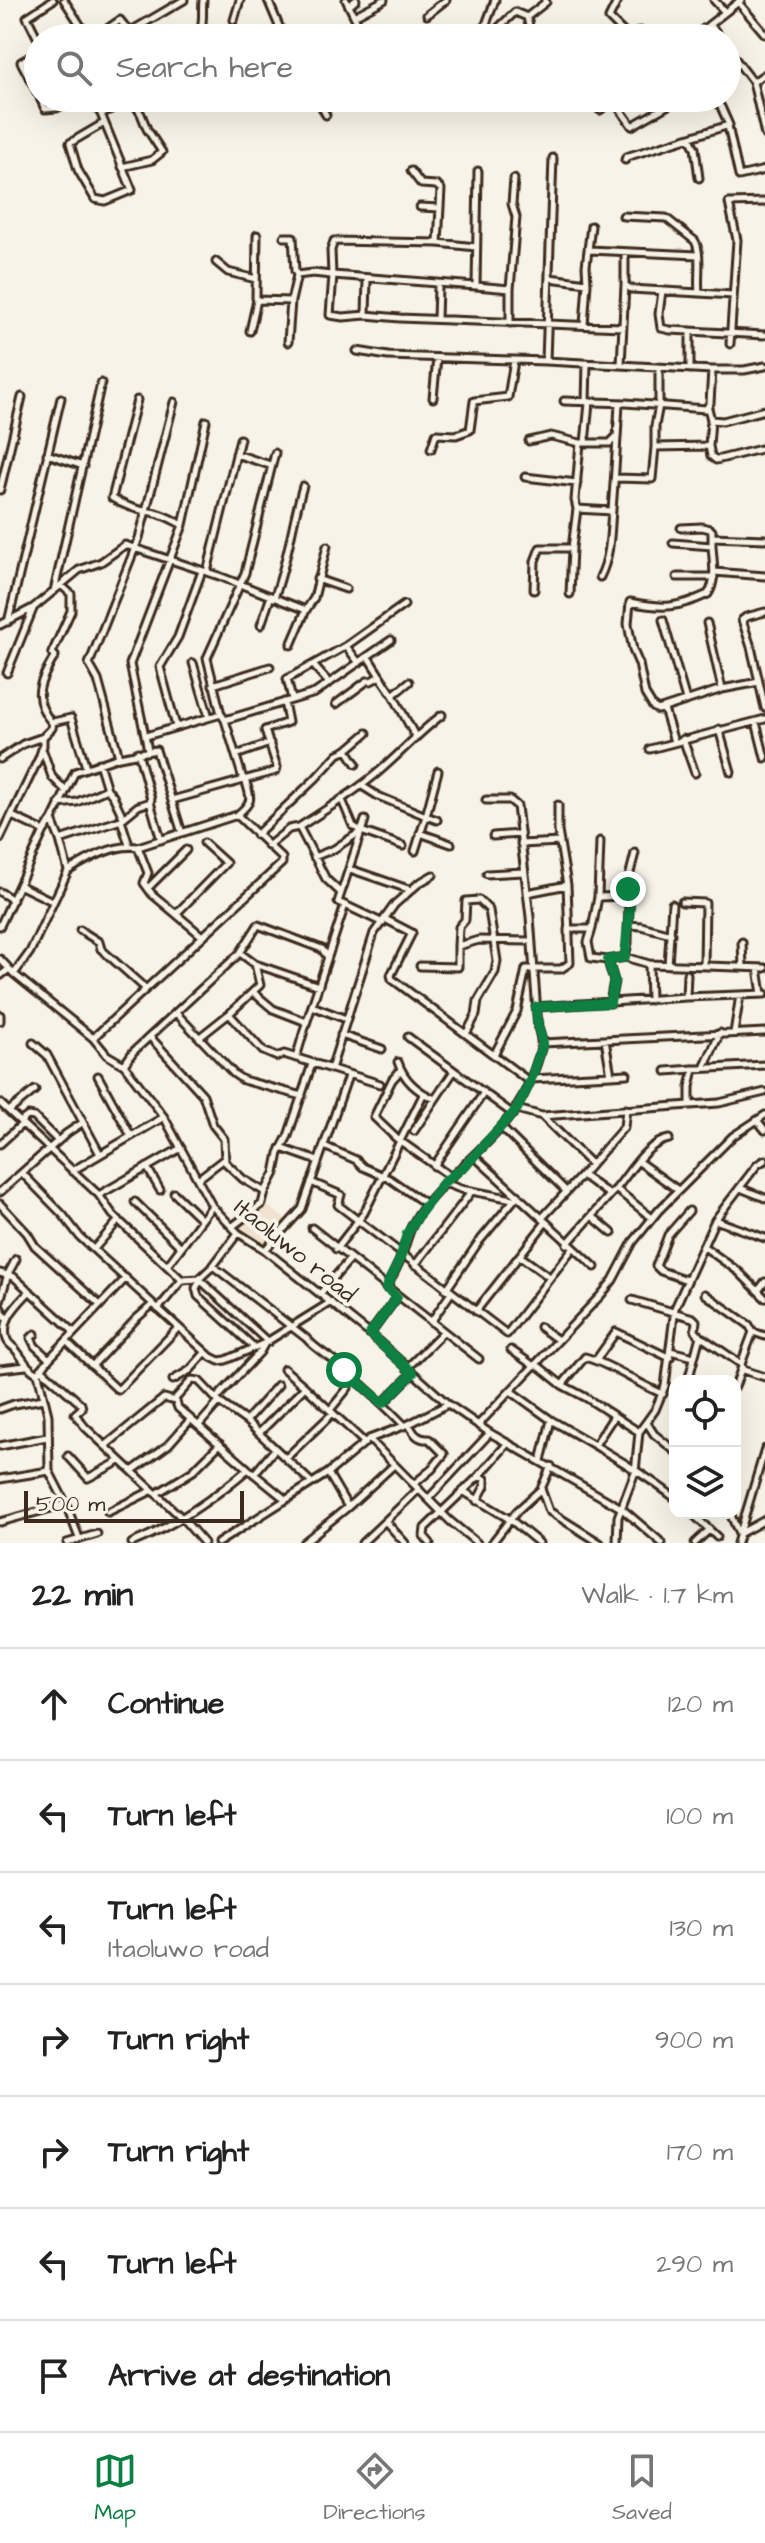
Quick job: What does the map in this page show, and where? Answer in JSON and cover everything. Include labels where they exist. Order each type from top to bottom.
[{"type":"street","points":[[30,24],[27,17],[53,0]]},
{"type":"street","points":[[64,0],[80,24]]},
{"type":"street","points":[[143,24],[184,0]]},
{"type":"street","points":[[202,24],[203,0]]},
{"type":"street","points":[[234,20],[240,0]]},
{"type":"street","points":[[268,0],[278,24]]},
{"type":"street","points":[[356,0],[348,3],[358,24]]},
{"type":"street","points":[[354,16],[384,0]]},
{"type":"street","points":[[427,15],[446,0]]},
{"type":"street","points":[[487,24],[495,0]]},
{"type":"street","points":[[615,24],[609,18],[618,0]]},
{"type":"street","points":[[714,0],[724,11]]},
{"type":"street","points":[[527,17],[546,1]]},
{"type":"street","points":[[710,24],[740,1],[765,34]]},
{"type":"street","points":[[502,24],[515,12],[527,17]]},
{"type":"street","points":[[527,17],[529,24]]},
{"type":"street","points":[[741,68],[753,82],[765,135]]},
{"type":"street","points":[[753,82],[765,74]]},
{"type":"street","points":[[104,123],[70,143],[78,170],[95,199],[105,201],[132,190],[104,123],[101,114],[105,112]]},
{"type":"street","points":[[122,167],[152,160],[162,152],[140,112]]},
{"type":"street","points":[[624,112],[632,126],[655,112]]},
{"type":"street","points":[[723,112],[739,176],[765,170]]},
{"type":"street","points":[[625,160],[626,157],[728,126]]},
{"type":"street","points":[[690,138],[695,148],[699,178]]},
{"type":"street","points":[[546,361],[553,158]]},
{"type":"street","points":[[411,171],[424,186],[439,187],[438,243]]},
{"type":"street","points":[[476,286],[478,171]]},
{"type":"street","points":[[510,323],[516,217],[512,204],[514,179]]},
{"type":"street","points":[[730,344],[737,240],[729,203],[765,202]]},
{"type":"street","points":[[420,207],[440,208]]},
{"type":"street","points":[[623,216],[666,218],[695,241],[699,246],[699,293]]},
{"type":"street","points":[[584,325],[591,226]]},
{"type":"street","points":[[250,331],[257,300],[257,235]]},
{"type":"street","points":[[284,237],[293,237],[297,275],[291,301],[288,342]]},
{"type":"street","points":[[476,247],[334,241],[331,250],[330,315],[622,327]]},
{"type":"street","points":[[589,250],[698,255]]},
{"type":"street","points":[[621,365],[625,252]]},
{"type":"street","points":[[216,262],[228,272],[256,279]]},
{"type":"street","points":[[297,275],[313,273],[510,289]]},
{"type":"street","points":[[550,278],[587,283]]},
{"type":"street","points":[[366,315],[367,279]]},
{"type":"street","points":[[436,283],[437,319]]},
{"type":"street","points":[[625,285],[631,289],[733,295]]},
{"type":"street","points":[[662,291],[661,328],[765,335]]},
{"type":"street","points":[[257,300],[291,301]]},
{"type":"street","points":[[690,331],[690,369]]},
{"type":"street","points":[[357,351],[388,356],[712,370],[744,370],[765,366]]},
{"type":"street","points":[[433,398],[437,358]]},
{"type":"street","points":[[431,449],[436,434],[456,435],[470,430],[474,401],[508,397],[514,361]]},
{"type":"street","points":[[570,594],[577,509],[575,500],[587,403],[587,363]]},
{"type":"street","points":[[616,478],[652,479],[659,368]]},
{"type":"street","points":[[712,370],[708,408],[711,456],[716,460],[765,448]]},
{"type":"street","points":[[54,592],[101,383]]},
{"type":"street","points":[[0,490],[22,397]]},
{"type":"street","points":[[8,622],[61,398]]},
{"type":"street","points":[[137,400],[112,496],[115,501],[183,525]]},
{"type":"street","points":[[564,401],[708,408]]},
{"type":"street","points":[[119,757],[98,680],[89,664],[136,548],[174,402]]},
{"type":"street","points":[[600,577],[609,553],[619,404]]},
{"type":"street","points":[[711,420],[723,421],[765,410]]},
{"type":"street","points":[[148,750],[130,664],[183,525],[206,421]]},
{"type":"street","points":[[529,441],[551,436],[583,443],[610,443],[617,436]]},
{"type":"street","points":[[176,726],[160,667],[178,637],[205,571],[240,439]]},
{"type":"street","points":[[655,447],[709,446]]},
{"type":"street","points":[[14,974],[30,952],[68,871],[107,851],[161,840],[237,815],[250,805],[207,658],[245,573],[275,453]]},
{"type":"street","points":[[47,454],[83,466]]},
{"type":"street","points":[[236,454],[270,465]]},
{"type":"street","points":[[525,477],[577,483]]},
{"type":"street","points":[[261,625],[285,566],[303,486]]},
{"type":"street","points":[[577,509],[612,511]]},
{"type":"street","points":[[681,528],[707,528],[712,531],[712,589],[708,594],[678,607],[630,602],[628,624],[645,694],[658,710],[722,689],[759,682]]},
{"type":"street","points":[[712,537],[765,539]]},
{"type":"street","points":[[673,543],[712,546]]},
{"type":"street","points":[[0,625],[33,608],[79,570],[101,562],[123,546],[205,571],[306,610]]},
{"type":"street","points":[[291,645],[314,598],[327,546]]},
{"type":"street","points":[[534,590],[535,561],[540,548],[572,548]]},
{"type":"street","points":[[677,577],[765,576]]},
{"type":"street","points":[[317,579],[346,589]]},
{"type":"street","points":[[0,759],[23,744],[43,737],[52,728],[39,702],[38,691],[47,667],[54,659],[52,653],[71,611],[72,598],[61,585]]},
{"type":"street","points":[[292,699],[287,679],[346,646],[404,605]]},
{"type":"street","points":[[7,673],[33,608]]},
{"type":"street","points":[[765,612],[742,620],[765,708]]},
{"type":"street","points":[[663,620],[686,700]]},
{"type":"street","points":[[707,623],[722,689]]},
{"type":"street","points":[[146,736],[209,717],[223,717],[315,693],[391,640]]},
{"type":"street","points":[[346,646],[359,663]]},
{"type":"street","points":[[368,657],[415,736]]},
{"type":"street","points":[[193,663],[209,717]]},
{"type":"street","points":[[314,666],[330,683]]},
{"type":"street","points":[[213,685],[270,667]]},
{"type":"street","points":[[336,704],[367,681],[380,676]]},
{"type":"street","points":[[393,695],[409,682]]},
{"type":"street","points":[[172,800],[277,769],[265,730],[289,720],[284,702]]},
{"type":"street","points":[[664,708],[674,742]]},
{"type":"street","points":[[268,846],[289,829],[299,827],[362,786],[442,715]]},
{"type":"street","points":[[52,723],[71,718],[86,767]]},
{"type":"street","points":[[650,749],[765,719]]},
{"type":"street","points":[[756,722],[765,756]]},
{"type":"street","points":[[719,729],[731,772]]},
{"type":"street","points":[[256,835],[338,754],[367,733]]},
{"type":"street","points":[[43,737],[52,777],[65,790]]},
{"type":"street","points":[[683,739],[695,773]]},
{"type":"street","points":[[236,755],[270,743]]},
{"type":"street","points":[[0,839],[43,746]]},
{"type":"street","points":[[0,926],[75,772],[154,749],[158,752],[182,833]]},
{"type":"street","points":[[347,750],[356,764]]},
{"type":"street","points":[[138,752],[161,840]]},
{"type":"street","points":[[99,763],[129,845]]},
{"type":"street","points":[[415,851],[438,771]]},
{"type":"street","points":[[362,786],[378,796],[437,820]]},
{"type":"street","points":[[58,804],[77,802],[107,789]]},
{"type":"street","points":[[342,800],[353,826],[403,846]]},
{"type":"street","points":[[386,1288],[407,1234],[426,1204],[515,1111],[531,1081],[543,1043],[538,1027],[517,806],[510,800],[486,800]]},
{"type":"street","points":[[60,840],[122,819],[138,806],[150,802]]},
{"type":"street","points":[[494,1055],[517,1011],[526,969],[561,969],[570,963],[567,885],[558,805]]},
{"type":"street","points":[[93,1038],[282,863],[282,858],[237,815]]},
{"type":"street","points":[[12,816],[44,831]]},
{"type":"street","points":[[52,820],[68,871]]},
{"type":"street","points":[[365,820],[338,902],[412,933],[391,975],[392,979],[531,1081],[627,1074]]},
{"type":"street","points":[[299,827],[326,879],[341,893]]},
{"type":"street","points":[[314,857],[334,849],[361,831]]},
{"type":"street","points":[[420,833],[451,844]]},
{"type":"street","points":[[493,836],[520,834]]},
{"type":"street","points":[[536,1007],[763,994],[762,968],[649,964],[625,957],[608,960],[591,958],[588,942],[598,897],[600,841]]},
{"type":"street","points":[[521,844],[560,842]]},
{"type":"street","points":[[176,914],[226,863],[204,843]]},
{"type":"street","points":[[138,847],[148,873],[144,883],[202,936]]},
{"type":"street","points":[[148,888],[186,850]]},
{"type":"street","points":[[625,957],[629,877],[635,853]]},
{"type":"street","points":[[350,869],[411,890]]},
{"type":"street","points":[[487,874],[524,872]]},
{"type":"street","points":[[331,1069],[363,973],[370,942],[390,910],[433,875]]},
{"type":"street","points":[[19,885],[52,901]]},
{"type":"street","points":[[527,893],[567,885]]},
{"type":"street","points":[[0,892],[13,900]]},
{"type":"street","points":[[598,897],[628,898]]},
{"type":"street","points":[[420,966],[458,967],[459,927],[465,920],[466,901],[479,900],[489,910],[497,961],[495,972],[478,1001],[476,1015],[466,1034]]},
{"type":"street","points":[[682,902],[705,903],[704,966]]},
{"type":"street","points":[[668,965],[672,904]]},
{"type":"street","points":[[296,1058],[345,905]]},
{"type":"street","points":[[124,1065],[133,1052],[240,953],[258,925],[322,949],[327,956]]},
{"type":"street","points":[[629,925],[671,934]]},
{"type":"street","points":[[567,937],[568,929],[592,929]]},
{"type":"street","points":[[80,930],[99,942],[101,949],[146,989]]},
{"type":"street","points":[[458,946],[479,940],[522,939],[531,942]]},
{"type":"street","points":[[742,942],[743,967]]},
{"type":"street","points":[[240,953],[255,964],[319,986]]},
{"type":"street","name":"Itaoluwo road","points":[[0,959],[93,1038],[107,1055],[124,1065],[164,1117],[212,1206],[238,1233],[265,1250],[331,1302],[448,1404],[490,1433],[621,1508],[662,1543]]},
{"type":"street","points":[[608,960],[614,981],[610,1003]]},
{"type":"street","points":[[200,1037],[254,993],[260,982],[255,964]]},
{"type":"street","points":[[649,964],[650,1000]]},
{"type":"street","points":[[0,976],[9,969]]},
{"type":"street","points":[[686,997],[687,974]]},
{"type":"street","points":[[254,993],[273,1009],[306,1024]]},
{"type":"street","points":[[734,1033],[740,995]]},
{"type":"street","points":[[312,1006],[346,1019]]},
{"type":"street","points":[[176,1013],[243,1080],[302,1096]]},
{"type":"street","points":[[229,1014],[271,1056],[284,1054],[380,1084]]},
{"type":"street","points":[[543,1043],[765,1032]]},
{"type":"street","points":[[704,1068],[720,1033]]},
{"type":"street","points":[[341,1035],[382,1049]]},
{"type":"street","points":[[151,1037],[151,1041],[203,1095],[213,1125],[224,1139],[224,1159],[231,1169],[265,1192]]},
{"type":"street","points":[[408,1037],[483,1094],[515,1111],[542,1116],[719,1103],[765,1092]]},
{"type":"street","points":[[605,1040],[611,1075]]},
{"type":"street","points":[[33,1043],[47,1055],[100,1154]]},
{"type":"street","points":[[398,1062],[400,1071],[423,1095],[435,1099]]},
{"type":"street","points":[[233,1226],[262,1204],[312,1064]]},
{"type":"street","points":[[666,1071],[765,1065]]},
{"type":"street","points":[[690,1105],[694,1069]]},
{"type":"street","points":[[400,1071],[374,1114],[377,1122],[451,1177]]},
{"type":"street","points":[[414,1131],[454,1071]]},
{"type":"street","points":[[98,1076],[131,1136]]},
{"type":"street","points":[[265,1250],[300,1213],[348,1076]]},
{"type":"street","points":[[9,1111],[35,1090]]},
{"type":"street","points":[[434,1166],[483,1094]]},
{"type":"street","points":[[336,1249],[383,1176],[423,1095]]},
{"type":"street","points":[[0,1103],[99,1195],[119,1220],[182,1280],[200,1280],[266,1342]]},
{"type":"street","points":[[476,1311],[566,1191],[624,1127],[626,1109]]},
{"type":"street","points":[[478,1425],[601,1295],[613,1280],[633,1242],[652,1218],[733,1136],[765,1115]]},
{"type":"street","points":[[0,1144],[28,1116],[34,1117],[58,1141]]},
{"type":"street","points":[[542,1116],[591,1164]]},
{"type":"street","points":[[72,1171],[164,1117]]},
{"type":"street","points":[[757,1120],[765,1130]]},
{"type":"street","points":[[0,1192],[82,1123]]},
{"type":"street","points":[[502,1128],[566,1191]]},
{"type":"street","points":[[311,1182],[341,1195],[338,1205],[507,1334],[592,1216],[651,1146],[669,1139]]},
{"type":"street","points":[[324,1146],[356,1160],[426,1204]]},
{"type":"street","points":[[99,1195],[181,1148]]},
{"type":"street","points":[[281,1148],[318,1161]]},
{"type":"street","points":[[474,1156],[515,1197],[595,1267]]},
{"type":"street","points":[[198,1179],[224,1159]]},
{"type":"street","points":[[617,1543],[618,1517],[635,1472],[639,1432],[663,1394],[674,1312],[715,1220],[757,1165],[765,1160]]},
{"type":"street","points":[[639,1162],[678,1190]]},
{"type":"street","points":[[147,1167],[160,1190]]},
{"type":"street","points":[[22,1173],[94,1249],[214,1360],[223,1361],[255,1348],[331,1302]]},
{"type":"street","points":[[582,1175],[610,1195]]},
{"type":"street","points":[[444,1182],[472,1191],[515,1197]]},
{"type":"street","points":[[740,1188],[765,1198]]},
{"type":"street","points":[[616,1189],[652,1218]]},
{"type":"street","points":[[415,1265],[472,1191]]},
{"type":"street","points":[[174,1193],[201,1219]]},
{"type":"street","points":[[431,1322],[515,1197]]},
{"type":"street","points":[[135,1202],[181,1247]]},
{"type":"street","points":[[0,1204],[35,1246],[99,1304]]},
{"type":"street","points":[[167,1266],[212,1206]]},
{"type":"street","points":[[687,1280],[661,1271],[656,1266],[668,1235],[689,1211]]},
{"type":"street","points":[[592,1216],[612,1233]]},
{"type":"street","points":[[94,1249],[119,1220]]},
{"type":"street","points":[[715,1220],[765,1238]]},
{"type":"street","points":[[312,1228],[479,1359]]},
{"type":"street","points":[[238,1233],[196,1288],[198,1296],[255,1348]]},
{"type":"street","points":[[703,1246],[739,1272],[765,1298]]},
{"type":"street","points":[[520,1256],[549,1277]]},
{"type":"street","points":[[0,1301],[7,1275],[16,1259]]},
{"type":"street","points":[[320,1294],[350,1259]]},
{"type":"street","points":[[213,1266],[342,1367],[416,1436],[429,1439],[444,1454],[386,1522],[362,1543]]},
{"type":"street","points":[[0,1273],[14,1277],[74,1332]]},
{"type":"street","points":[[97,1534],[73,1541],[66,1504],[49,1471],[48,1415],[40,1372],[126,1278]]},
{"type":"street","points":[[92,1366],[136,1319],[182,1280]]},
{"type":"street","points":[[758,1291],[765,1282]]},
{"type":"street","points":[[26,1366],[6,1338],[3,1323],[30,1291]]},
{"type":"street","points":[[705,1294],[749,1325],[753,1332],[765,1336]]},
{"type":"street","points":[[370,1334],[397,1297]]},
{"type":"street","points":[[632,1300],[695,1319],[695,1331],[700,1336],[741,1366],[765,1377]]},
{"type":"street","points":[[0,1307],[7,1319]]},
{"type":"street","points":[[540,1327],[558,1340]]},
{"type":"street","points":[[66,1341],[114,1388],[120,1389],[178,1328]]},
{"type":"street","points":[[407,1368],[443,1332]]},
{"type":"street","points":[[596,1360],[616,1332],[670,1354],[694,1357]]},
{"type":"street","points":[[738,1375],[753,1332]]},
{"type":"street","points":[[35,1334],[33,1343],[49,1359]]},
{"type":"street","points":[[690,1375],[700,1336]]},
{"type":"street","points":[[199,1425],[266,1342]]},
{"type":"street","points":[[511,1350],[639,1432]]},
{"type":"street","points":[[173,1380],[190,1370],[205,1353]]},
{"type":"street","points":[[562,1385],[582,1358],[596,1360],[663,1394]]},
{"type":"street","points":[[0,1369],[26,1366],[40,1372],[81,1404],[82,1408],[75,1414],[204,1543]]},
{"type":"street","points":[[284,1369],[477,1543]]},
{"type":"street","points":[[383,1403],[413,1373]]},
{"type":"street","points":[[285,1499],[178,1408],[176,1396],[195,1379],[246,1421],[312,1483]]},
{"type":"street","points":[[246,1421],[278,1385]]},
{"type":"street","points":[[259,1433],[305,1387]]},
{"type":"street","points":[[286,1458],[332,1411],[348,1388]]},
{"type":"street","points":[[512,1392],[551,1420],[624,1461],[635,1472],[669,1493]]},
{"type":"street","points":[[105,1446],[164,1398],[175,1401]]},
{"type":"street","points":[[0,1409],[44,1399]]},
{"type":"street","points":[[218,1543],[228,1540],[328,1473],[367,1441],[448,1404]]},
{"type":"street","points":[[595,1445],[614,1416]]},
{"type":"street","points":[[132,1471],[168,1445],[192,1419]]},
{"type":"street","points":[[541,1461],[551,1420]]},
{"type":"street","points":[[647,1422],[654,1434],[670,1447]]},
{"type":"street","points":[[429,1498],[490,1433]]},
{"type":"street","points":[[0,1446],[47,1437]]},
{"type":"street","points":[[430,1543],[424,1536],[424,1529],[508,1443]]},
{"type":"street","points":[[108,1512],[153,1493],[193,1471],[220,1444]]},
{"type":"street","points":[[254,1474],[275,1449]]},
{"type":"street","points":[[737,1543],[765,1449]]},
{"type":"street","points":[[68,1456],[88,1478],[120,1461]]},
{"type":"street","points":[[303,1543],[394,1465]]},
{"type":"street","points":[[492,1543],[541,1489],[551,1466]]},
{"type":"street","points":[[132,1543],[183,1519],[248,1469]]},
{"type":"street","points":[[0,1479],[49,1471]]},
{"type":"street","points":[[328,1473],[348,1507]]},
{"type":"street","points":[[477,1501],[485,1484],[485,1479],[479,1476]]},
{"type":"street","points":[[541,1489],[549,1511],[600,1543]]},
{"type":"street","points":[[463,1491],[511,1520],[539,1543]]},
{"type":"street","points":[[0,1522],[66,1504]]},
{"type":"street","points":[[698,1519],[717,1537]]},
{"type":"street","points":[[733,1519],[739,1534]]},
{"type":"street","points":[[739,1534],[765,1520]]},
{"type":"street","points":[[386,1522],[405,1543]]},
{"type":"street","points":[[695,1543],[709,1529]]},
{"type":"shaded area","points":[[264,1204],[290,1222],[264,1249],[236,1228]]},
{"type":"route","points":[[344,1370],[383,1403],[413,1373],[370,1334],[397,1297],[386,1288],[400,1259],[407,1234],[444,1182],[466,1165],[517,1109],[543,1043],[536,1007],[610,1003],[614,981],[608,960],[625,957],[630,903],[628,889]]}]
